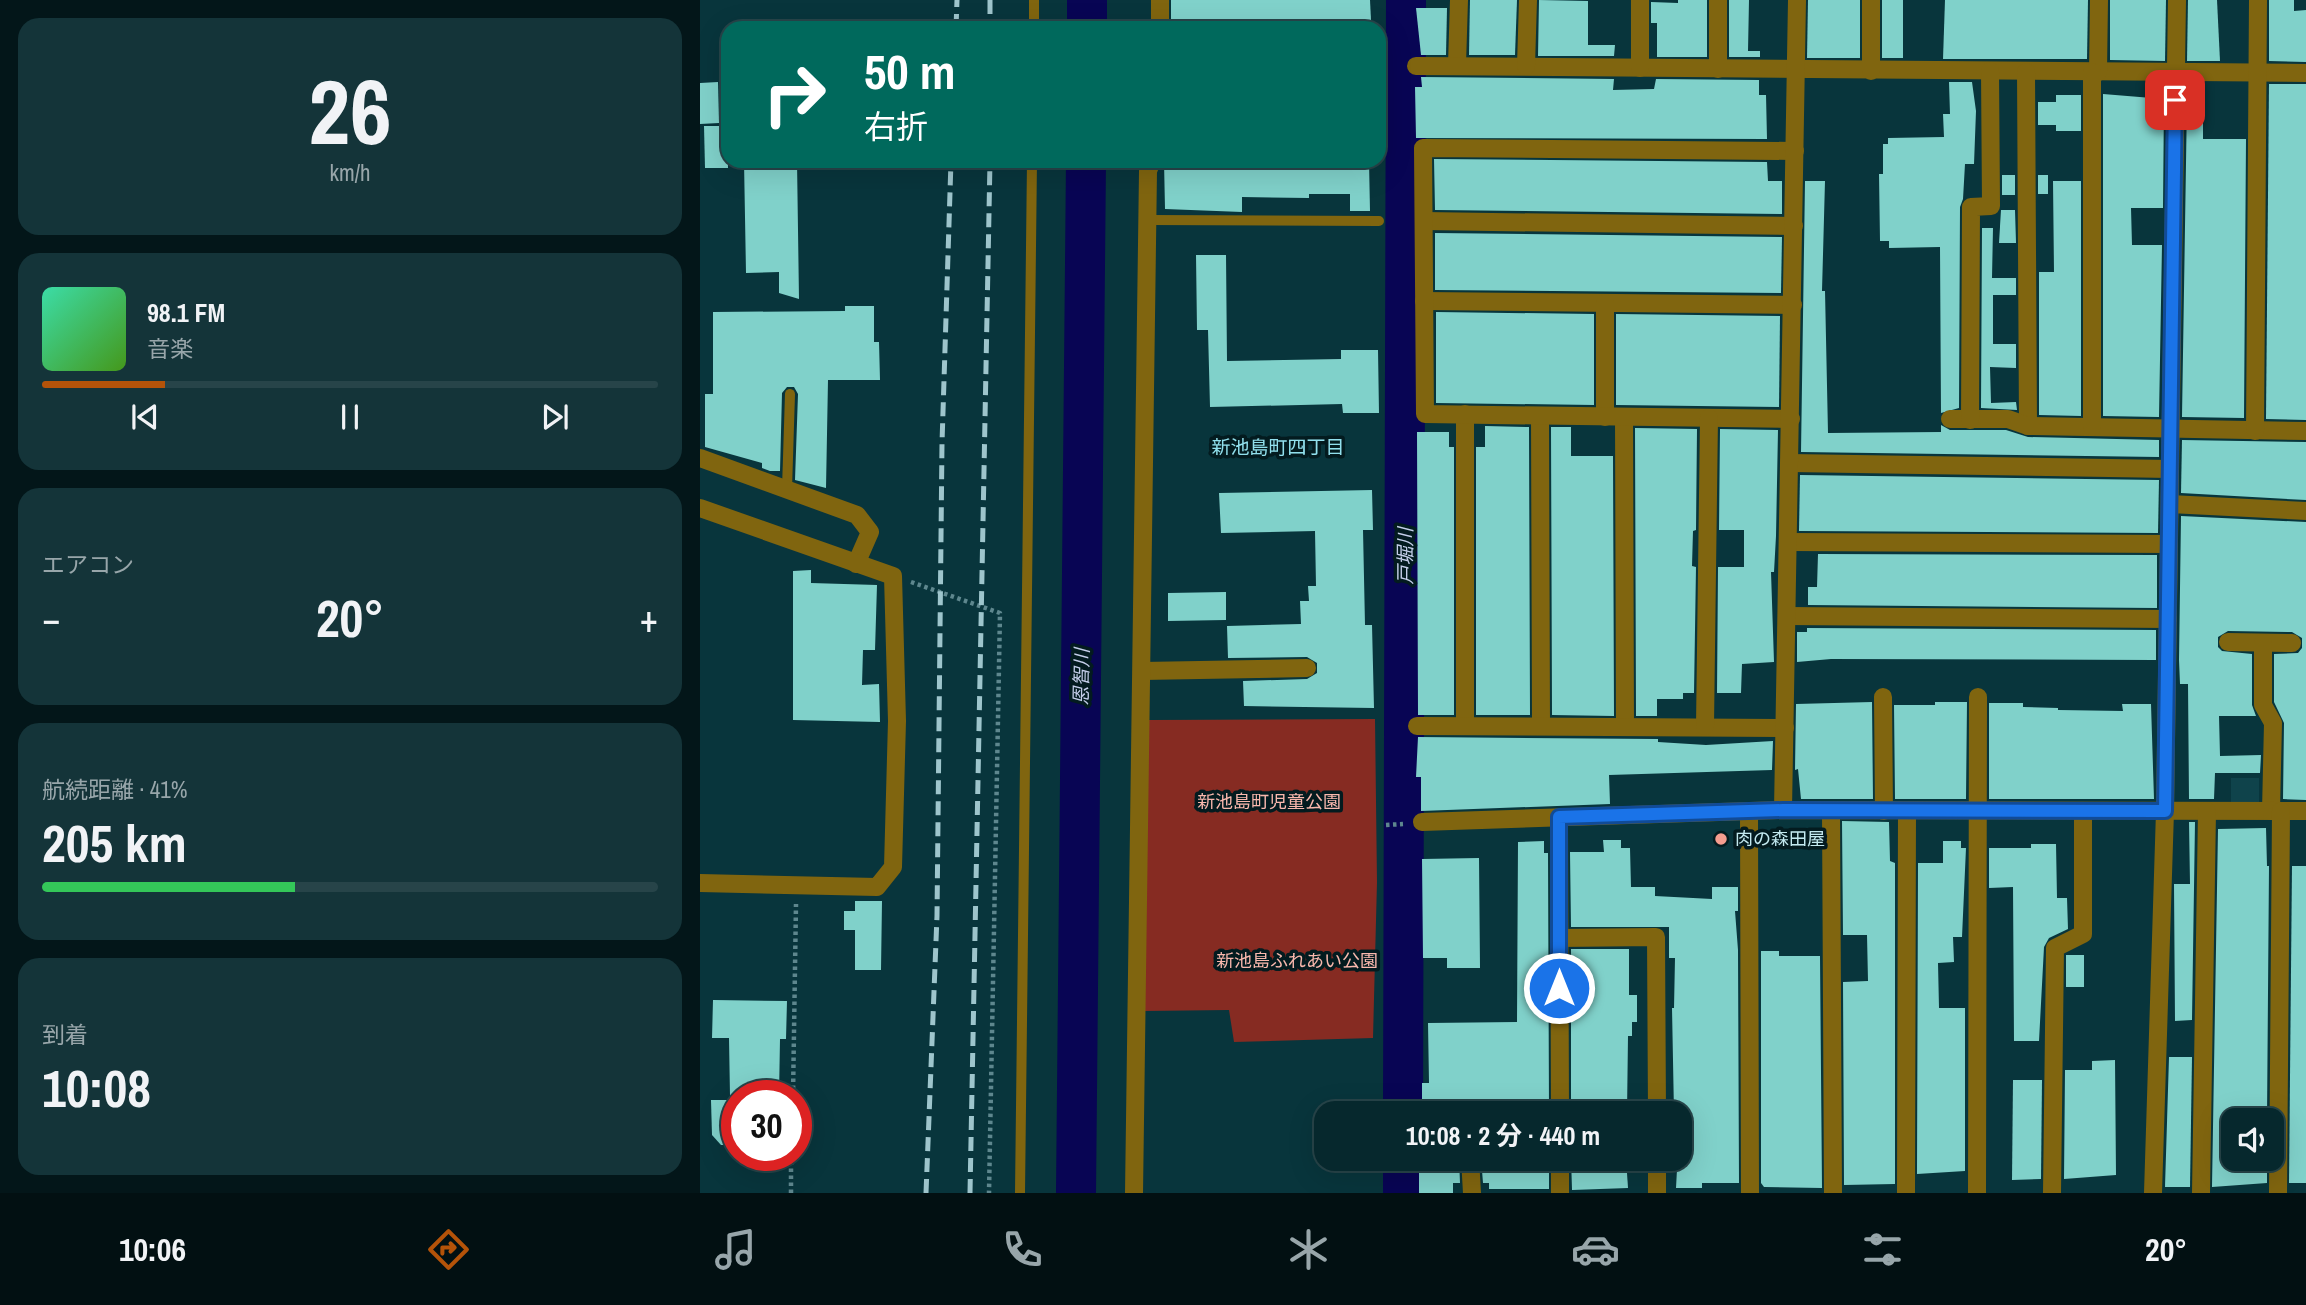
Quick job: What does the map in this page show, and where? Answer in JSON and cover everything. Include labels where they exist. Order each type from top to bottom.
[{"type":"street","points":[[1160,0],[1160,21]]},
{"type":"street","points":[[1457,65],[1459,0]]},
{"type":"street","points":[[1526,66],[1528,0]]},
{"type":"street","points":[[1640,0],[1640,68]]},
{"type":"street","points":[[1718,0],[1718,69]]},
{"type":"street","points":[[1783,810],[1797,0]]},
{"type":"street","points":[[1871,0],[1871,71]]},
{"type":"street","points":[[2092,427],[2095,72],[2099,0]]},
{"type":"street","points":[[2153,1193],[2165,811],[2177,0]]},
{"type":"street","points":[[2255,431],[2258,0]]},
{"type":"street","points":[[1416,66],[2306,72]]},
{"type":"street","points":[[1970,420],[1971,206],[1991,206],[1990,71]]},
{"type":"street","points":[[2026,72],[2028,426]]},
{"type":"street","points":[[1791,419],[1425,414],[1423,148],[1795,151]]},
{"type":"street","points":[[1134,1193],[1149,168]]},
{"type":"street","points":[[1424,221],[1794,226]]},
{"type":"street","points":[[1424,301],[1793,305]]},
{"type":"street","points":[[1605,303],[1605,417]]},
{"type":"street","points":[[1465,414],[1465,726]]},
{"type":"street","points":[[1540,416],[1541,726]]},
{"type":"street","points":[[1624,417],[1625,726]]},
{"type":"street","points":[[1704,726],[1709,418]]},
{"type":"street","points":[[1950,419],[2008,419],[2028,426],[2306,431]]},
{"type":"street","points":[[700,458],[857,515],[870,531],[856,564]]},
{"type":"street","points":[[1790,463],[2170,469]]},
{"type":"street","points":[[2170,504],[2306,512]]},
{"type":"street","points":[[700,508],[893,576],[897,720],[893,867],[877,887],[700,883]]},
{"type":"street","points":[[1789,542],[2169,544]]},
{"type":"street","points":[[1787,616],[2168,619]]},
{"type":"street","points":[[2228,642],[2292,643]]},
{"type":"street","points":[[2263,643],[2263,705],[2273,723],[2276,811],[2278,1193]]},
{"type":"street","points":[[1142,671],[1307,668]]},
{"type":"street","points":[[1883,697],[1884,811]]},
{"type":"street","points":[[1977,1193],[1978,697]]},
{"type":"street","points":[[1417,726],[1785,728]]},
{"type":"street","points":[[1422,822],[1783,810],[2306,811]]},
{"type":"street","points":[[1906,1193],[1907,810]]},
{"type":"street","points":[[1831,811],[1833,1193]]},
{"type":"street","points":[[2052,1193],[2056,948],[2084,934],[2083,811]]},
{"type":"street","points":[[2201,1193],[2207,811]]},
{"type":"street","points":[[1749,812],[1750,1193]]},
{"type":"street","points":[[1559,817],[1560,1101]]},
{"type":"street","points":[[1559,938],[1656,937],[1657,1101]]},
{"type":"street","points":[[1471,1171],[1472,1193]]},
{"type":"street","points":[[1560,1171],[1560,1193]]},
{"type":"street","points":[[1657,1171],[1657,1193]]},
{"type":"lane","points":[[1034,0],[1034,21]]},
{"type":"lane","points":[[1020,1193],[1032,168]]},
{"type":"lane","points":[[1148,220],[1379,221]]},
{"type":"lane","points":[[787,489],[790,394]]},
{"type":"path","points":[[893,576],[1000,613],[989,1193]]},
{"type":"path","points":[[793,1080],[797,884]]},
{"type":"path","points":[[791,1193],[792,1171]]},
{"type":"shaded area","points":[[2231,778],[2259,778],[2259,804],[2231,804]]},
{"type":"green space","points":[[1375,719],[1377,882],[1373,1038],[1234,1042],[1229,1010],[1143,1011],[1148,720]]},
{"type":"building","points":[[1171,0],[1370,0],[1371,20],[1171,21]]},
{"type":"building","points":[[1470,0],[1517,0],[1515,55],[1469,55]]},
{"type":"building","points":[[1539,0],[1588,1],[1588,45],[1615,45],[1614,56],[1538,56]]},
{"type":"building","points":[[1678,0],[1707,0],[1707,57],[1657,57],[1657,23],[1651,23],[1651,2],[1678,3]]},
{"type":"building","points":[[1729,0],[1749,0],[1748,51],[1760,51],[1760,57],[1729,57]]},
{"type":"building","points":[[1808,0],[1860,0],[1860,58],[1807,58]]},
{"type":"building","points":[[1882,0],[1903,0],[1903,58],[1882,58]]},
{"type":"building","points":[[1945,0],[2088,0],[2087,59],[1943,59]]},
{"type":"building","points":[[2110,0],[2166,0],[2165,61],[2110,60]]},
{"type":"building","points":[[2188,0],[2217,0],[2220,61],[2187,61]]},
{"type":"building","points":[[2269,0],[2294,0],[2294,11],[2306,10],[2306,62],[2269,61]]},
{"type":"building","points":[[1416,8],[1447,8],[1446,55],[1421,55]]},
{"type":"building","points":[[1421,77],[1614,79],[1613,90],[1654,89],[1656,79],[1759,80],[1759,95],[1766,95],[1767,139],[1416,138],[1415,87],[1422,87]]},
{"type":"building","points":[[718,82],[719,123],[700,124],[700,83]]},
{"type":"building","points":[[1949,82],[1972,82],[1976,111],[1974,164],[1965,164],[1960,207],[1959,408],[1941,413],[1940,247],[1889,248],[1889,241],[1880,241],[1879,174],[1883,174],[1883,144],[1888,144],[1888,138],[1944,137],[1943,114],[1950,114]]},
{"type":"building","points":[[2269,84],[2306,84],[2306,420],[2266,419]]},
{"type":"building","points":[[2103,94],[2164,99],[2163,208],[2131,208],[2132,245],[2162,245],[2159,417],[2103,416]]},
{"type":"building","points":[[2056,95],[2081,95],[2081,131],[2056,131],[2056,125],[2038,125],[2038,102],[2056,102]]},
{"type":"building","points":[[2187,100],[2203,100],[2203,139],[2246,139],[2244,418],[2182,417]]},
{"type":"building","points":[[704,126],[721,126],[721,168],[705,168]]},
{"type":"building","points":[[1434,159],[1767,162],[1768,181],[1782,181],[1782,214],[1435,210]]},
{"type":"building","points":[[744,168],[797,168],[799,299],[779,293],[779,272],[746,273]]},
{"type":"building","points":[[1164,168],[1369,168],[1370,211],[1350,211],[1350,194],[1309,194],[1309,198],[1242,197],[1242,212],[1165,209]]},
{"type":"building","points":[[2002,175],[2015,175],[2015,195],[2002,195]]},
{"type":"building","points":[[2038,175],[2048,175],[2048,194],[2038,194]]},
{"type":"building","points":[[1805,181],[1825,181],[1822,291],[1825,291],[1828,433],[1941,432],[1941,425],[1950,430],[2006,430],[2028,437],[2159,440],[2159,457],[1801,452]]},
{"type":"building","points":[[2053,181],[2081,181],[2081,416],[2039,415],[2039,272],[2054,272]]},
{"type":"building","points":[[2001,210],[2015,210],[2016,243],[1999,243]]},
{"type":"building","points":[[1982,228],[1993,228],[1992,278],[2016,278],[2016,295],[1993,295],[1993,344],[2016,344],[2016,368],[1990,367],[1991,403],[2016,402],[2017,410],[1981,408]]},
{"type":"building","points":[[1435,233],[1782,237],[1781,293],[1435,290]]},
{"type":"building","points":[[1196,255],[1226,255],[1227,361],[1341,359],[1341,350],[1378,350],[1379,413],[1343,413],[1342,404],[1210,407],[1208,330],[1197,330]]},
{"type":"building","points":[[845,306],[874,306],[874,342],[879,342],[880,380],[828,380],[826,488],[795,480],[798,394],[794,387],[787,387],[782,393],[780,471],[770,471],[762,468],[762,463],[705,447],[705,394],[713,394],[713,312],[845,311]]},
{"type":"building","points":[[1436,312],[1594,314],[1594,405],[1436,403]]},
{"type":"building","points":[[1616,314],[1780,316],[1779,407],[1616,405]]},
{"type":"building","points":[[1485,426],[1529,427],[1530,715],[1476,715],[1476,447],[1485,447]]},
{"type":"building","points":[[1551,427],[1571,427],[1571,456],[1613,456],[1614,716],[1552,715]]},
{"type":"building","points":[[1635,428],[1697,429],[1696,530],[1693,531],[1692,566],[1696,567],[1694,693],[1683,693],[1683,699],[1657,699],[1657,716],[1636,716]]},
{"type":"building","points":[[1720,429],[1778,430],[1776,536],[1774,572],[1771,572],[1774,662],[1742,664],[1741,693],[1717,693],[1718,567],[1744,567],[1744,530],[1719,530]]},
{"type":"building","points":[[1417,432],[1449,432],[1449,447],[1454,447],[1454,715],[1418,715]]},
{"type":"building","points":[[2182,440],[2306,442],[2306,500],[2181,493]]},
{"type":"building","points":[[1800,475],[2159,480],[2158,533],[1799,531]]},
{"type":"building","points":[[1372,490],[1373,530],[1363,530],[1365,625],[1372,625],[1374,708],[1244,706],[1243,681],[1307,679],[1317,673],[1317,663],[1307,657],[1228,658],[1227,626],[1301,624],[1300,601],[1309,601],[1308,586],[1316,586],[1315,531],[1221,533],[1219,493]]},
{"type":"building","points":[[2181,516],[2306,522],[2306,800],[2283,799],[2284,723],[2274,702],[2274,654],[2298,653],[2302,648],[2302,638],[2292,632],[2228,631],[2218,637],[2218,647],[2222,651],[2252,654],[2252,705],[2256,716],[2219,716],[2220,756],[2261,755],[2260,773],[2215,773],[2214,799],[2189,799],[2188,684],[2180,684],[2179,660]]},
{"type":"building","points":[[1818,554],[2157,555],[2157,608],[1808,605],[1808,587],[1817,587]]},
{"type":"building","points":[[811,570],[811,583],[877,585],[875,650],[863,650],[862,685],[879,684],[880,722],[793,720],[793,571]]},
{"type":"building","points":[[1226,592],[1226,620],[1168,621],[1168,593]]},
{"type":"building","points":[[1807,628],[2156,630],[2156,660],[1831,659],[1797,662],[1797,632],[1807,632]]},
{"type":"building","points":[[1872,702],[1873,799],[1801,799],[1798,769],[1795,770],[1796,704]]},
{"type":"building","points":[[1935,702],[1967,702],[1966,799],[1895,799],[1894,705],[1935,705]]},
{"type":"building","points":[[1989,703],[2023,703],[2023,707],[2058,710],[2123,711],[2122,704],[2151,704],[2154,799],[1989,799]]},
{"type":"building","points":[[1418,737],[1658,739],[1658,742],[1706,745],[1773,741],[1772,770],[1609,775],[1610,804],[1421,811],[1421,777],[1416,777]]},
{"type":"building","points":[[1842,821],[1889,822],[1890,861],[1895,863],[1895,1184],[1844,1185],[1843,982],[1868,981],[1867,935],[1843,935]]},
{"type":"building","points":[[2189,822],[2195,822],[2192,1020],[2175,1021],[2174,884],[2190,884]]},
{"type":"building","points":[[2266,828],[2269,866],[2267,1108],[2221,1108],[2221,1171],[2267,1171],[2267,1183],[2212,1187],[2218,829]]},
{"type":"building","points":[[1603,840],[1621,840],[1621,848],[1630,848],[1631,887],[1655,887],[1655,896],[1712,899],[1712,887],[1738,887],[1738,911],[1735,911],[1738,950],[1739,1183],[1702,1183],[1702,1188],[1676,1188],[1677,1171],[1692,1171],[1692,1101],[1674,1101],[1672,1008],[1675,958],[1669,958],[1669,927],[1571,927],[1570,852],[1604,852]]},
{"type":"building","points":[[1544,841],[1544,853],[1548,853],[1549,1101],[1422,1101],[1422,1083],[1429,1083],[1428,1023],[1517,1022],[1518,842]]},
{"type":"building","points":[[1943,841],[1961,841],[1961,848],[1966,848],[1962,937],[1953,937],[1954,962],[1938,963],[1939,1008],[1965,1008],[1965,1171],[1917,1174],[1918,863],[1943,863]]},
{"type":"building","points":[[2031,844],[2056,844],[2057,898],[2067,898],[2068,929],[2049,938],[2044,947],[2039,1041],[2014,1041],[2013,887],[1989,888],[1989,848],[2031,848]]},
{"type":"building","points":[[1479,858],[1480,968],[1447,968],[1447,958],[1423,958],[1422,859]]},
{"type":"building","points":[[2292,866],[2306,866],[2306,1183],[2289,1183]]},
{"type":"building","points":[[855,901],[882,901],[881,970],[855,970],[855,930],[844,930],[844,911],[855,911]]},
{"type":"building","points":[[1571,949],[1629,949],[1629,995],[1637,995],[1637,1022],[1632,1022],[1632,1036],[1628,1036],[1627,1101],[1571,1101]]},
{"type":"building","points":[[1761,951],[1779,951],[1779,956],[1820,956],[1822,1188],[1764,1187],[1761,1183]]},
{"type":"building","points":[[2066,955],[2084,955],[2084,987],[2066,987]]},
{"type":"building","points":[[713,1000],[787,1001],[786,1039],[780,1039],[779,1080],[730,1080],[729,1038],[712,1038]]},
{"type":"building","points":[[2169,1057],[2192,1057],[2190,1187],[2165,1187]]},
{"type":"building","points":[[2115,1060],[2116,1175],[2064,1179],[2065,1070],[2092,1070],[2092,1061]]},
{"type":"building","points":[[2013,1080],[2042,1080],[2041,1179],[2012,1180]]},
{"type":"building","points":[[711,1100],[721,1100],[721,1145],[712,1135]]},
{"type":"building","points":[[1419,1171],[1460,1171],[1460,1183],[1453,1183],[1453,1193],[1419,1193]]},
{"type":"building","points":[[1482,1171],[1549,1171],[1549,1189],[1489,1189],[1489,1183],[1483,1183]]},
{"type":"building","points":[[1571,1171],[1627,1171],[1628,1188],[1572,1190]]},
{"type":"waterway","name":"恩智川","points":[[1087,0],[1087,21]]},
{"type":"waterway","name":"戸堀川","points":[[1403,1101],[1406,0]]},
{"type":"waterway","name":"恩智川","points":[[1076,1193],[1086,168]]},
{"type":"waterway","name":"戸堀川","points":[[1403,1171],[1403,1193]]},
{"type":"railway","points":[[956,21],[957,0]]},
{"type":"railway","points":[[990,0],[990,21]]},
{"type":"railway","points":[[926,1193],[937,916],[942,443],[951,168]]},
{"type":"railway","points":[[970,1193],[990,168]]},
{"type":"place","name":"肉の森田屋","points":[[1721,839]]},
{"type":"district","name":"新池島町四丁目","points":[[1278,447]]},
{"type":"route","points":[[1559,988],[1559,817],[1783,810],[2165,811],[2175,100]]},
{"type":"park label","name":"新池島町児童公園","points":[[1269,802]]},
{"type":"park label","name":"新池島ふれあい公園","points":[[1297,961]]}]
